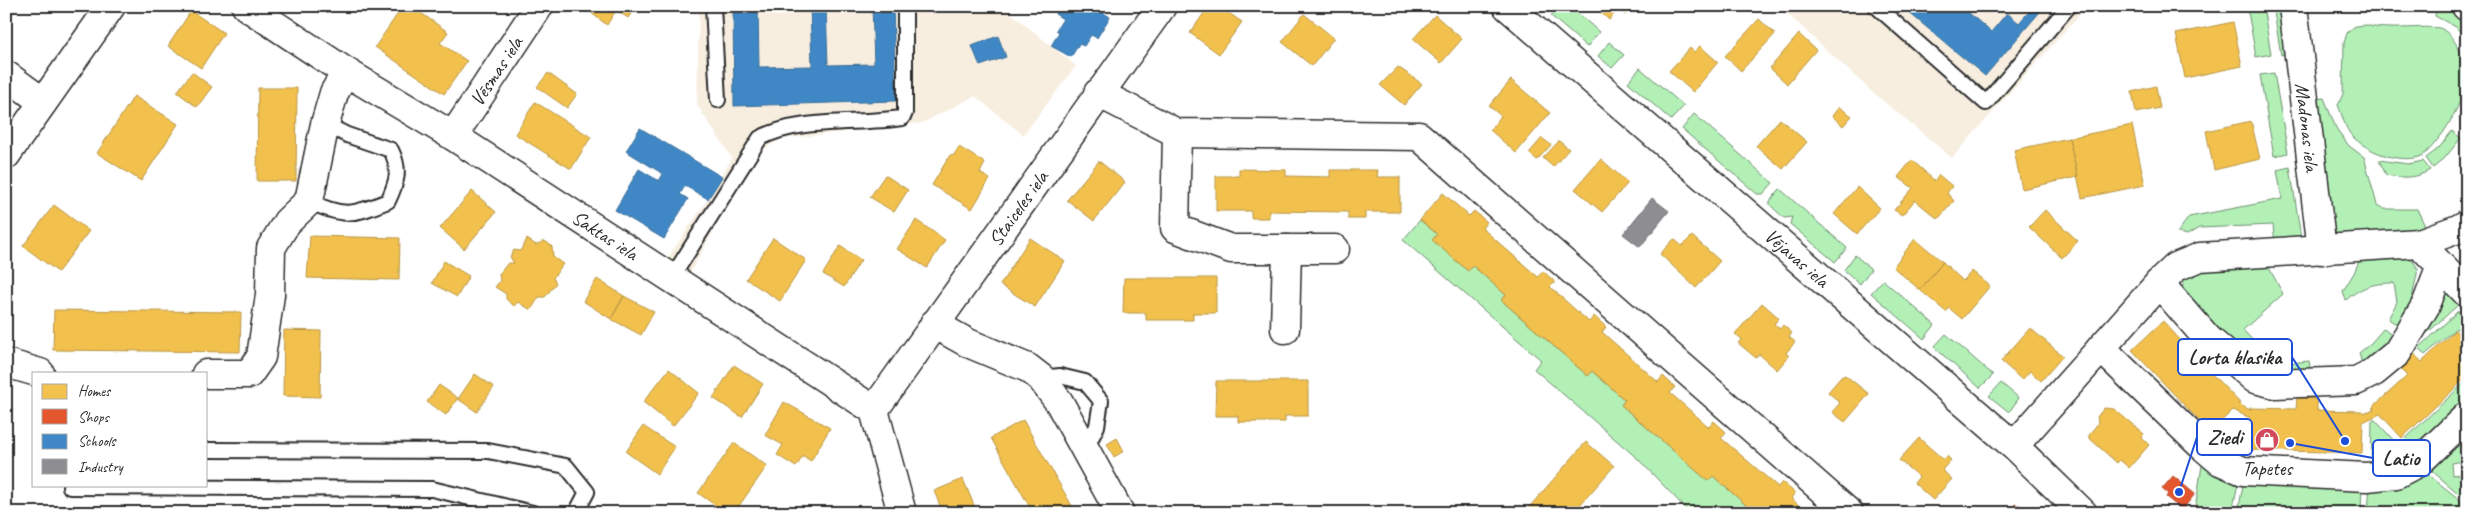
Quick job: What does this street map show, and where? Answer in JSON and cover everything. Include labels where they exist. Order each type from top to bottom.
[{"type":"street","points":[[6,155],[111,6]]},
{"type":"street","name":"Saktas iela","points":[[246,6],[346,72],[453,136],[874,410]]},
{"type":"street","name":"Vēsmas iela","points":[[453,136],[539,6]]},
{"type":"street","name":"Staiceles iela","points":[[874,410],[1098,93],[1162,6]]},
{"type":"street","name":"Vējavas iela","points":[[1508,6],[2014,446],[2083,513]]},
{"type":"street","name":"Madonas iela","points":[[2294,6],[2322,250]]},
{"type":"street","points":[[208,374],[249,374],[261,358],[270,296],[271,248],[287,222],[309,201],[325,124],[334,93],[346,72]]},
{"type":"street","points":[[6,75],[42,102]]},
{"type":"street","points":[[1098,93],[1177,133],[1420,136],[1849,513]]},
{"type":"street","points":[[1177,133],[1175,228],[1231,249],[1335,249]]},
{"type":"street","points":[[2014,446],[2159,283],[2176,267],[2200,258],[2419,243],[2467,224]]},
{"type":"street","points":[[2419,243],[2467,293]]},
{"type":"street","points":[[1285,329],[1286,249]]},
{"type":"street","points":[[2159,283],[2208,339],[2255,379],[2275,384],[2356,381],[2374,372],[2397,353],[2426,305],[2441,266]]},
{"type":"street","points":[[934,324],[968,343],[1028,368],[1041,378],[1059,402],[1120,513]]},
{"type":"street","points":[[2101,348],[2200,444],[2220,461],[2243,471],[2367,477],[2396,474],[2419,462],[2467,416]]},
{"type":"street","points":[[6,363],[37,372]]},
{"type":"street","points":[[874,410],[902,513]]},
{"type":"lane","points":[[714,6],[718,100]]},
{"type":"lane","points":[[671,279],[760,138],[771,132],[793,127],[902,118],[905,113],[905,6]]},
{"type":"lane","points":[[1876,6],[1986,103],[2068,6]]},
{"type":"lane","points":[[309,201],[332,213],[361,212],[388,201],[397,181],[398,163],[391,150],[325,124]]},
{"type":"lane","points":[[1041,378],[1060,376],[1085,382],[1101,401],[1097,426],[1085,451]]},
{"type":"lane","points":[[208,450],[488,451],[566,466],[587,492],[576,513]]},
{"type":"lane","points":[[70,486],[432,489],[533,513]]},
{"type":"shaded area","points":[[699,6],[1002,6],[1076,66],[1023,135],[975,96],[922,123],[782,139],[756,153],[690,273],[667,259],[708,199],[732,158],[697,105]]},
{"type":"shaded area","points":[[1779,6],[2087,6],[1952,158],[1871,91]]},
{"type":"green space","points":[[1559,6],[1570,6],[1599,32],[1587,47],[1551,16]]},
{"type":"green space","points":[[2247,6],[2263,6],[2271,54],[2256,57]]},
{"type":"green space","points":[[2273,6],[2281,6],[2286,51],[2281,55]]},
{"type":"green space","points":[[2436,6],[2452,8],[2467,17],[2467,40],[2456,27],[2435,16]]},
{"type":"green space","points":[[2366,25],[2385,28],[2429,27],[2442,29],[2454,40],[2459,49],[2463,60],[2465,81],[2459,103],[2443,133],[2429,150],[2419,157],[2402,158],[2383,155],[2359,142],[2352,136],[2346,125],[2338,105],[2343,94],[2344,43],[2347,33],[2355,26]]},
{"type":"green space","points":[[1609,42],[1624,55],[1612,68],[1598,56]]},
{"type":"green space","points":[[1640,68],[1684,106],[1671,120],[1628,82]]},
{"type":"green space","points":[[2274,73],[2288,153],[2274,156],[2260,75]]},
{"type":"green space","points":[[2324,98],[2336,128],[2349,146],[2364,157],[2377,205],[2384,209],[2417,209],[2426,228],[2337,239],[2333,228],[2316,99]]},
{"type":"green space","points":[[1694,114],[1773,183],[1763,194],[1757,194],[1682,129]]},
{"type":"green space","points":[[2452,131],[2461,138],[2444,159],[2433,168],[2426,158],[2439,148]]},
{"type":"green space","points":[[2379,160],[2408,164],[2423,161],[2430,170],[2408,177],[2386,175]]},
{"type":"green space","points":[[2290,167],[2302,244],[2275,244],[2273,225],[2199,228],[2187,235],[2177,233],[2189,217],[2282,199],[2277,170]]},
{"type":"green space","points":[[1780,189],[1847,248],[1835,262],[1790,224],[1792,217],[1784,218],[1770,205],[1770,201]]},
{"type":"green space","points":[[1420,220],[1437,234],[1433,240],[1468,271],[1473,266],[1506,295],[1501,300],[1588,376],[1592,371],[1625,400],[1621,405],[1708,481],[1713,476],[1746,505],[1741,510],[1745,513],[1690,513],[1638,459],[1534,369],[1541,360],[1403,240]]},
{"type":"green space","points":[[1855,255],[1871,269],[1860,284],[1844,270]]},
{"type":"green space","points":[[2410,256],[2418,269],[2411,303],[2400,326],[2388,319],[2397,302],[2394,283],[2368,286],[2357,291],[2346,300],[2343,291],[2360,259]]},
{"type":"green space","points":[[2218,263],[2267,264],[2283,294],[2243,330],[2261,349],[2256,363],[2194,306],[2182,287],[2186,275]]},
{"type":"green space","points":[[1883,280],[1935,325],[1924,339],[1871,293]]},
{"type":"green space","points":[[2445,291],[2459,304],[2413,346]]},
{"type":"green space","points":[[2458,311],[2467,320],[2467,339],[2456,328],[2425,355],[2419,348]]},
{"type":"green space","points":[[2384,328],[2394,336],[2378,354],[2362,364],[2359,353]]},
{"type":"green space","points":[[1946,334],[1993,375],[1980,388],[1934,347]]},
{"type":"green space","points":[[2268,357],[2289,363],[2309,361],[2311,371],[2285,372],[2264,366]]},
{"type":"green space","points":[[2467,380],[2467,408],[2417,455],[2403,441]]},
{"type":"green space","points":[[2001,383],[2019,398],[2009,412],[1989,396]]},
{"type":"green space","points":[[2372,420],[2375,420],[2410,458],[2371,470]]},
{"type":"green space","points":[[2467,425],[2467,448],[2462,449],[2463,461],[2451,463],[2452,475],[2467,473],[2465,499],[2425,465]]},
{"type":"green space","points":[[2203,459],[2239,478],[2232,513],[2203,513],[2196,503]]},
{"type":"green space","points":[[2421,469],[2464,503],[2457,513],[2368,513],[2370,483]]},
{"type":"green space","points":[[2244,479],[2362,484],[2361,513],[2238,513]]},
{"type":"building: Homes","points":[[403,6],[411,6],[448,32],[440,43],[467,61],[444,94],[375,47]]},
{"type":"building: Homes","points":[[582,6],[636,6],[628,18],[616,10],[607,25]]},
{"type":"building: Homes","points":[[1209,6],[1217,11],[1220,7],[1242,22],[1219,54],[1190,33]]},
{"type":"building: Homes","points":[[1594,6],[1632,6],[1625,15],[1618,9],[1609,20]]},
{"type":"building: Homes","points":[[191,11],[224,33],[201,68],[168,46]]},
{"type":"building: Homes","points":[[1304,14],[1334,38],[1312,66],[1282,42]]},
{"type":"building: Homes","points":[[1435,15],[1462,39],[1441,63],[1413,39]]},
{"type":"building: Homes","points":[[1759,19],[1775,34],[1741,71],[1725,56]]},
{"type":"building: Homes","points":[[2233,22],[2242,66],[2185,78],[2176,34]]},
{"type":"building: Homes","points":[[1799,34],[1816,50],[1787,84],[1770,68]]},
{"type":"building: Homes","points":[[1700,46],[1718,62],[1693,92],[1669,71],[1690,48],[1694,52]]},
{"type":"building: Homes","points":[[1398,67],[1422,84],[1404,105],[1380,85]]},
{"type":"building: Homes","points":[[192,72],[212,87],[197,107],[177,92]]},
{"type":"building: Homes","points":[[548,73],[577,94],[567,108],[537,87]]},
{"type":"building: Homes","points":[[1511,80],[1550,113],[1516,153],[1490,130],[1501,116],[1489,106]]},
{"type":"building: Homes","points":[[2156,86],[2160,108],[2136,113],[2132,92]]},
{"type":"building: Homes","points":[[258,88],[297,88],[296,181],[257,181]]},
{"type":"building: Homes","points":[[134,96],[178,124],[141,181],[97,153]]},
{"type":"building: Homes","points":[[535,102],[591,137],[571,169],[515,134]]},
{"type":"building: Homes","points":[[1839,107],[1852,116],[1843,126],[1832,116]]},
{"type":"building: Homes","points":[[1780,119],[1807,142],[1783,169],[1756,146]]},
{"type":"building: Homes","points":[[2251,121],[2260,159],[2214,170],[2206,131]]},
{"type":"building: Homes","points":[[2132,125],[2145,185],[2082,198],[2069,138]]},
{"type":"building: Homes","points":[[1542,138],[1551,145],[1537,160],[1529,153]]},
{"type":"building: Homes","points":[[2069,138],[2078,177],[2022,189],[2014,150]]},
{"type":"building: Homes","points":[[1559,141],[1569,149],[1553,167],[1543,158]]},
{"type":"building: Homes","points":[[959,147],[985,163],[980,173],[990,179],[972,209],[932,185],[950,155],[953,156]]},
{"type":"building: Homes","points":[[1601,159],[1628,183],[1602,212],[1575,189]]},
{"type":"building: Homes","points":[[1912,160],[1935,181],[1939,175],[1952,186],[1947,193],[1954,201],[1938,219],[1915,200],[1902,215],[1894,210],[1913,188],[1898,177]]},
{"type":"building: Homes","points":[[1099,161],[1125,182],[1094,221],[1067,200]]},
{"type":"building: Homes","points":[[1239,169],[1286,170],[1286,176],[1330,177],[1330,170],[1378,170],[1377,177],[1400,177],[1400,212],[1365,212],[1365,219],[1348,219],[1348,212],[1269,211],[1269,218],[1251,218],[1251,211],[1216,211],[1216,176],[1239,176]]},
{"type":"building: Homes","points":[[885,175],[908,190],[894,212],[870,197]]},
{"type":"building: Homes","points":[[1857,187],[1880,208],[1857,234],[1834,214]]},
{"type":"building: Homes","points":[[472,191],[496,212],[464,249],[440,228]]},
{"type":"building: Homes","points":[[1443,193],[1469,216],[1474,211],[1487,222],[1482,228],[1538,277],[1543,271],[1555,282],[1550,287],[1589,322],[1594,316],[1606,327],[1602,332],[1658,382],[1663,376],[1675,387],[1670,393],[1709,427],[1714,421],[1726,432],[1721,438],[1778,487],[1782,482],[1795,493],[1791,498],[1807,513],[1745,513],[1741,510],[1746,505],[1713,476],[1708,481],[1621,405],[1625,400],[1592,371],[1588,376],[1501,300],[1506,295],[1473,266],[1468,271],[1432,240],[1437,234],[1420,220]]},
{"type":"building: Homes","points":[[54,205],[89,231],[58,272],[23,246]]},
{"type":"building: Homes","points":[[2045,210],[2078,241],[2062,258],[2029,227]]},
{"type":"building: Homes","points":[[916,220],[945,240],[927,268],[897,249]]},
{"type":"building: Homes","points":[[310,236],[400,238],[399,280],[307,278]]},
{"type":"building: Homes","points":[[1692,236],[1720,261],[1696,288],[1660,254],[1674,239],[1682,246]]},
{"type":"building: Homes","points":[[773,238],[806,260],[780,301],[746,279]]},
{"type":"building: Homes","points":[[1030,238],[1065,261],[1035,307],[1000,285]]},
{"type":"building: Homes","points":[[527,239],[536,245],[544,241],[548,243],[552,247],[553,257],[563,264],[553,278],[556,283],[545,297],[539,297],[531,310],[518,302],[514,306],[506,299],[506,294],[495,287],[500,281],[499,274],[508,263],[514,263],[510,257],[514,250],[520,251]]},
{"type":"building: Homes","points":[[1915,239],[1943,262],[1920,290],[1893,267]]},
{"type":"building: Homes","points":[[840,246],[861,260],[844,287],[823,274]]},
{"type":"building: Homes","points":[[444,261],[469,276],[457,297],[432,283]]},
{"type":"building: Homes","points":[[1943,262],[1963,281],[1972,271],[1990,286],[1962,319],[1949,308],[1946,312],[1920,290]]},
{"type":"building: Homes","points":[[1124,278],[1216,278],[1216,313],[1193,313],[1193,320],[1146,320],[1146,313],[1123,313]]},
{"type":"building: Homes","points":[[597,279],[624,296],[611,319],[583,301]]},
{"type":"building: Homes","points":[[624,296],[654,312],[641,335],[611,319]]},
{"type":"building: Homes","points":[[1762,303],[1779,318],[1774,324],[1780,329],[1783,325],[1792,333],[1789,337],[1795,342],[1786,353],[1789,356],[1777,370],[1759,354],[1756,358],[1738,343],[1742,339],[1735,334]]},
{"type":"building: Homes","points":[[54,310],[241,312],[240,352],[53,350]]},
{"type":"building: Homes","points":[[2163,321],[2194,355],[2202,347],[2216,362],[2208,370],[2240,403],[2238,404],[2250,410],[2250,408],[2296,409],[2297,398],[2317,399],[2317,410],[2363,411],[2363,413],[2375,409],[2373,407],[2407,376],[2399,368],[2414,354],[2422,362],[2455,330],[2467,342],[2467,377],[2402,438],[2380,414],[2363,422],[2362,453],[2249,450],[2250,418],[2233,410],[2210,432],[2132,350]]},
{"type":"building: Homes","points":[[2030,328],[2063,356],[2041,381],[2030,371],[2022,380],[2001,361]]},
{"type":"building: Homes","points":[[284,330],[321,331],[320,397],[283,396]]},
{"type":"building: Homes","points":[[734,365],[763,384],[742,417],[713,398]]},
{"type":"building: Homes","points":[[669,369],[699,393],[673,426],[643,402]]},
{"type":"building: Homes","points":[[475,374],[494,387],[477,412],[458,399]]},
{"type":"building: Homes","points":[[1845,375],[1869,394],[1845,422],[1832,412],[1840,403],[1828,392]]},
{"type":"building: Homes","points":[[1216,381],[1308,381],[1308,416],[1285,416],[1285,422],[1238,422],[1238,416],[1215,416]]},
{"type":"building: Homes","points":[[439,385],[458,398],[446,415],[427,402]]},
{"type":"building: Homes","points":[[784,402],[830,428],[811,461],[803,456],[796,467],[777,455],[783,445],[765,435]]},
{"type":"building: Homes","points":[[2104,408],[2114,409],[2144,434],[2141,437],[2149,445],[2129,468],[2120,460],[2117,463],[2088,437],[2098,423],[2097,417]]},
{"type":"building: Homes","points":[[1023,420],[1076,513],[1033,513],[991,438]]},
{"type":"building: Homes","points":[[643,426],[675,447],[657,474],[626,452]]},
{"type":"building: Homes","points":[[1117,438],[1124,451],[1114,457],[1107,444]]},
{"type":"building: Homes","points":[[1919,438],[1944,460],[1947,456],[1951,460],[1942,470],[1952,479],[1933,500],[1914,483],[1919,477],[1899,460]]},
{"type":"building: Homes","points":[[1586,442],[1614,466],[1573,513],[1524,513]]},
{"type":"building: Homes","points":[[734,443],[767,466],[734,513],[726,513],[698,493]]},
{"type":"building: Homes","points":[[963,479],[976,510],[969,513],[943,513],[934,491]]},
{"type":"building: Shops","points":[[2173,476],[2195,494],[2182,510],[2166,497],[2168,494],[2162,489]]},
{"type":"building: Shops","points":[[2015,504],[2028,508],[2026,513],[2013,513]]},
{"type":"building: Schools","points":[[733,6],[758,6],[759,67],[812,66],[810,6],[826,6],[828,65],[874,64],[872,6],[893,6],[896,101],[734,106]]},
{"type":"building: Schools","points":[[1060,6],[1092,6],[1110,17],[1097,38],[1091,35],[1084,46],[1079,44],[1071,57],[1051,46],[1059,32],[1056,30],[1063,19],[1055,14]]},
{"type":"building: Schools","points":[[1901,6],[1961,6],[1991,32],[2007,13],[2019,23],[2032,8],[2030,6],[2045,6],[1985,76]]},
{"type":"building: Schools","points":[[998,36],[1006,57],[980,66],[972,46]]},
{"type":"building: Schools","points":[[640,128],[722,177],[708,199],[685,186],[680,194],[688,199],[664,239],[615,210],[639,169],[659,181],[663,174],[626,151]]},
{"type":"building: Industry","points":[[1652,198],[1669,211],[1640,247],[1623,234]]},
{"type":"place","name":"Tapetes","points":[[2267,440]]},
{"type":"place","name":"Lorta klasika","points":[[2345,441]]},
{"type":"place","name":"Latio","points":[[2290,443]]},
{"type":"place","name":"Ziedi","points":[[2179,492]]}]
